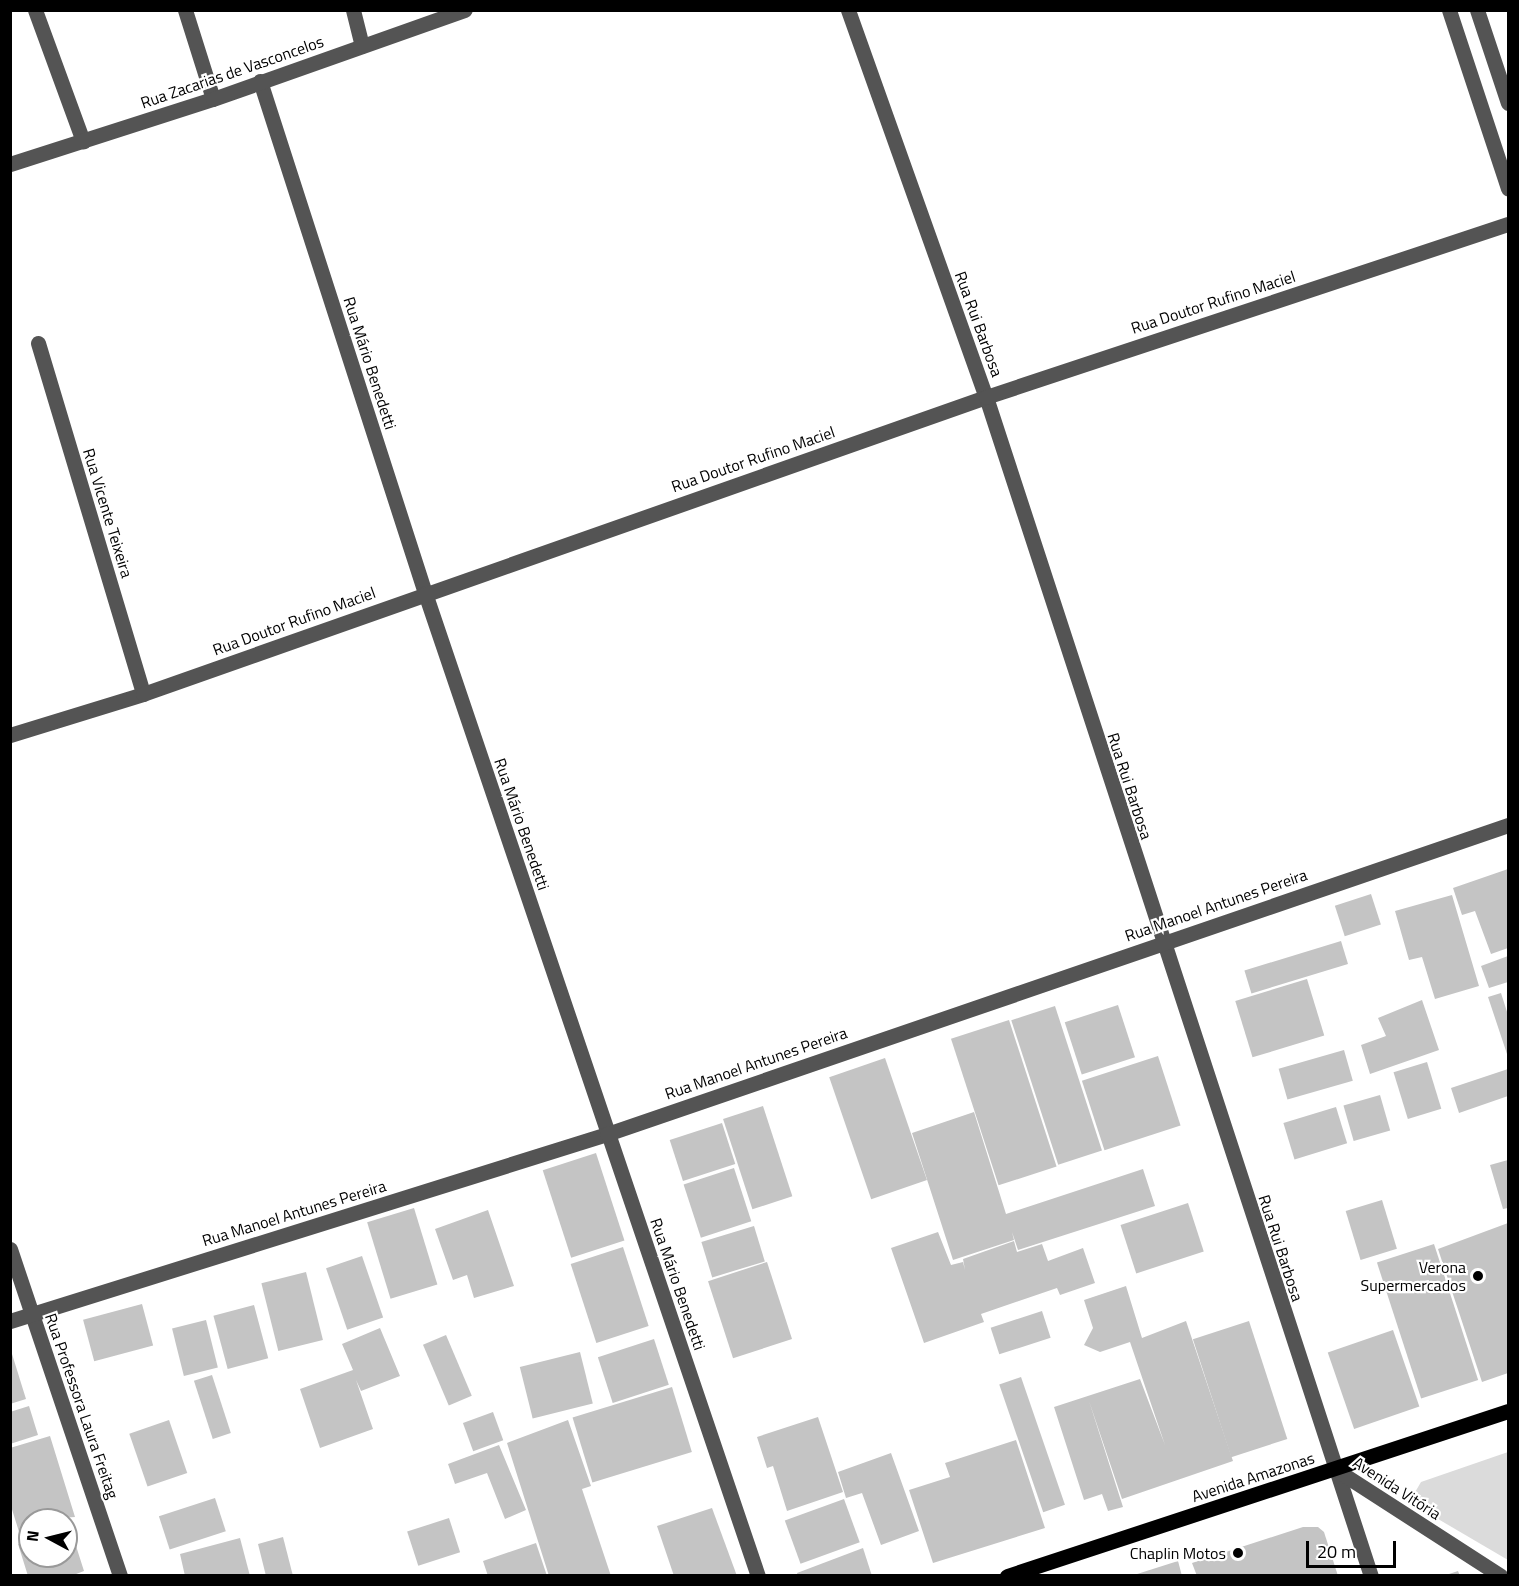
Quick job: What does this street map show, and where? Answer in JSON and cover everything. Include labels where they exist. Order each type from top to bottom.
[{"type":"main road","name":"Avenida Amazonas","points":[[1007,1575],[1509,1411]]},
{"type":"street","points":[[35,10],[83,141]]},
{"type":"street","points":[[185,10],[213,99]]},
{"type":"street","points":[[353,10],[362,46]]},
{"type":"street","name":"Rua Zacarias de Vasconcelos","points":[[10,164],[213,99],[465,10]]},
{"type":"street","name":"Rua Rui Barbosa","points":[[848,10],[986,397],[1162,942],[1371,1575]]},
{"type":"street","points":[[1449,10],[1509,188]]},
{"type":"street","points":[[1478,10],[1509,103]]},
{"type":"street","name":"Rua Mário Benedetti","points":[[260,81],[425,593],[758,1575]]},
{"type":"street","name":"Rua Doutor Rufino Maciel","points":[[10,735],[143,694],[986,397],[1509,224]]},
{"type":"street","name":"Rua Vicente Teixeira","points":[[38,343],[143,694]]},
{"type":"street","name":"Rua Manoel Antunes Pereira","points":[[10,1321],[607,1134],[1509,825]]},
{"type":"street","name":"Rua Professora Laura Freitag","points":[[10,1249],[120,1575]]},
{"type":"street","name":"Avenida Vitória","points":[[1335,1469],[1501,1575]]},
{"type":"shaded area","points":[[1508,1452],[1508,1560],[1421,1509],[1414,1494],[1421,1482]]},
{"type":"building","points":[[1508,869],[1508,948],[1491,954],[1475,911],[1462,915],[1453,888]]},
{"type":"building","points":[[1371,894],[1381,924],[1345,936],[1335,906]]},
{"type":"building","points":[[1452,895],[1479,986],[1435,999],[1422,957],[1409,960],[1395,911]]},
{"type":"building","points":[[1341,941],[1348,964],[1251,993],[1244,971]]},
{"type":"building","points":[[1508,956],[1508,982],[1489,988],[1481,966]]},
{"type":"building","points":[[1307,979],[1324,1035],[1253,1057],[1235,1001]]},
{"type":"building","points":[[1501,993],[1508,1015],[1508,1057],[1488,997]]},
{"type":"building","points":[[1422,1000],[1439,1050],[1370,1074],[1361,1045],[1386,1036],[1378,1018]]},
{"type":"building","points":[[1118,1005],[1135,1057],[1082,1075],[1065,1022]]},
{"type":"building","points":[[1055,1006],[1102,1151],[1058,1165],[1011,1020]]},
{"type":"building","points":[[1009,1020],[1057,1166],[999,1185],[951,1039]]},
{"type":"building","points":[[1344,1050],[1353,1081],[1287,1100],[1279,1069]]},
{"type":"building","points":[[1158,1056],[1181,1125],[1104,1150],[1082,1081]]},
{"type":"building","points":[[885,1058],[927,1180],[871,1199],[829,1077]]},
{"type":"building","points":[[1427,1062],[1441,1109],[1408,1119],[1394,1072]]},
{"type":"building","points":[[1508,1069],[1508,1096],[1459,1113],[1451,1088]]},
{"type":"building","points":[[1380,1095],[1390,1131],[1354,1141],[1343,1105]]},
{"type":"building","points":[[763,1106],[792,1196],[752,1209],[723,1119]]},
{"type":"building","points":[[1336,1107],[1347,1143],[1295,1159],[1283,1123]]},
{"type":"building","points":[[974,1112],[1006,1214],[1143,1169],[1155,1206],[1018,1250],[1012,1232],[1014,1240],[953,1260],[912,1133]]},
{"type":"building","points":[[722,1123],[735,1164],[683,1181],[670,1140]]},
{"type":"building","points":[[596,1153],[624,1240],[571,1258],[543,1170]]},
{"type":"building","points":[[1508,1160],[1508,1208],[1503,1209],[1490,1165]]},
{"type":"building","points":[[734,1168],[751,1221],[701,1238],[684,1184]]},
{"type":"building","points":[[1382,1200],[1397,1249],[1361,1260],[1346,1211]]},
{"type":"building","points":[[1188,1203],[1204,1252],[1136,1273],[1120,1225]]},
{"type":"building","points":[[414,1208],[437,1285],[391,1299],[367,1222]]},
{"type":"building","points":[[488,1210],[514,1286],[474,1298],[467,1275],[453,1280],[435,1229]]},
{"type":"building","name":"Verona Supermercados","points":[[1508,1223],[1508,1373],[1482,1382],[1438,1249]]},
{"type":"building","points":[[754,1226],[765,1261],[712,1277],[701,1242]]},
{"type":"building","points":[[938,1232],[951,1265],[963,1262],[965,1270],[963,1259],[1014,1241],[1017,1252],[1042,1244],[1048,1261],[1083,1248],[1095,1283],[1060,1295],[1057,1288],[981,1314],[984,1322],[924,1343],[891,1248]]},
{"type":"building","points":[[1434,1244],[1478,1380],[1421,1399],[1377,1263]]},
{"type":"building","points":[[623,1247],[649,1326],[596,1343],[571,1264]]},
{"type":"building","points":[[362,1256],[383,1317],[347,1330],[326,1268]]},
{"type":"building","points":[[767,1262],[792,1339],[733,1358],[708,1281]]},
{"type":"building","points":[[306,1272],[323,1340],[278,1351],[261,1283]]},
{"type":"building","points":[[1126,1286],[1142,1338],[1186,1321],[1233,1461],[1122,1499],[1089,1401],[1123,1507],[1108,1511],[1102,1494],[1084,1500],[1054,1407],[1140,1379],[1165,1445],[1130,1342],[1100,1352],[1084,1345],[1093,1328],[1084,1300]]},
{"type":"building","points":[[142,1304],[153,1346],[94,1361],[83,1320]]},
{"type":"building","points":[[254,1305],[268,1358],[228,1369],[213,1316]]},
{"type":"building","points":[[1042,1311],[1051,1338],[999,1354],[991,1328]]},
{"type":"building","points":[[206,1320],[218,1368],[184,1376],[172,1328]]},
{"type":"building","points":[[1249,1321],[1287,1439],[1231,1457],[1193,1339]]},
{"type":"building","points":[[380,1328],[400,1376],[361,1391],[356,1380],[373,1429],[320,1448],[300,1389],[353,1370],[342,1344]]},
{"type":"building","points":[[1393,1330],[1419,1407],[1354,1429],[1328,1352]]},
{"type":"building","points":[[446,1335],[472,1396],[449,1406],[423,1345]]},
{"type":"building","points":[[654,1339],[669,1385],[613,1403],[598,1357]]},
{"type":"building","points":[[580,1352],[593,1403],[533,1418],[520,1367]]},
{"type":"building","points":[[12,1354],[26,1399],[10,1404],[10,1355]]},
{"type":"building","points":[[212,1375],[231,1433],[213,1439],[194,1381]]},
{"type":"building","points":[[1021,1377],[1065,1505],[1043,1512],[999,1384]]},
{"type":"building","points":[[672,1387],[692,1452],[592,1482],[573,1417]]},
{"type":"building","points":[[29,1406],[38,1435],[10,1444],[10,1412]]},
{"type":"building","points":[[493,1412],[503,1440],[473,1451],[463,1423]]},
{"type":"building","points":[[818,1417],[843,1492],[787,1511],[773,1466],[767,1468],[757,1437]]},
{"type":"building","points":[[169,1420],[187,1473],[148,1487],[129,1434]]},
{"type":"building","points":[[568,1420],[591,1486],[582,1489],[611,1576],[549,1576],[507,1443]]},
{"type":"building","points":[[50,1436],[72,1508],[18,1508],[18,1529],[10,1503],[10,1448]]},
{"type":"building","points":[[1016,1440],[1045,1528],[933,1563],[909,1490],[950,1477],[945,1463]]},
{"type":"building","points":[[499,1445],[526,1510],[505,1519],[487,1473],[455,1484],[448,1464]]},
{"type":"building","points":[[891,1453],[919,1531],[881,1545],[862,1493],[846,1498],[838,1472]]},
{"type":"building","points":[[215,1498],[226,1531],[170,1550],[159,1516]]},
{"type":"building","points":[[844,1499],[860,1542],[801,1564],[785,1521]]},
{"type":"building","points":[[712,1508],[737,1576],[674,1576],[657,1526]]},
{"type":"building","points":[[449,1518],[460,1552],[418,1566],[407,1532]]},
{"type":"building","points":[[1303,1527],[1318,1527],[1324,1532],[1338,1576],[1197,1576],[1192,1563]]},
{"type":"building","points":[[283,1537],[293,1576],[266,1576],[258,1544]]},
{"type":"building","points":[[240,1538],[250,1576],[185,1576],[180,1554]]},
{"type":"building","points":[[536,1543],[547,1576],[488,1576],[483,1561]]},
{"type":"building","points":[[863,1548],[872,1576],[798,1576],[797,1573]]},
{"type":"building","points":[[78,1552],[84,1571],[71,1576],[28,1576],[26,1568],[78,1568]]},
{"type":"building","points":[[1178,1561],[1182,1576],[1134,1576],[1134,1575]]},
{"type":"building","points":[[1458,1571],[1460,1576],[1446,1576],[1446,1575]]},
{"type":"place","name":"Verona Supermercados","points":[[1478,1276]]},
{"type":"place","name":"Chaplin Motos","points":[[1238,1553]]}]
